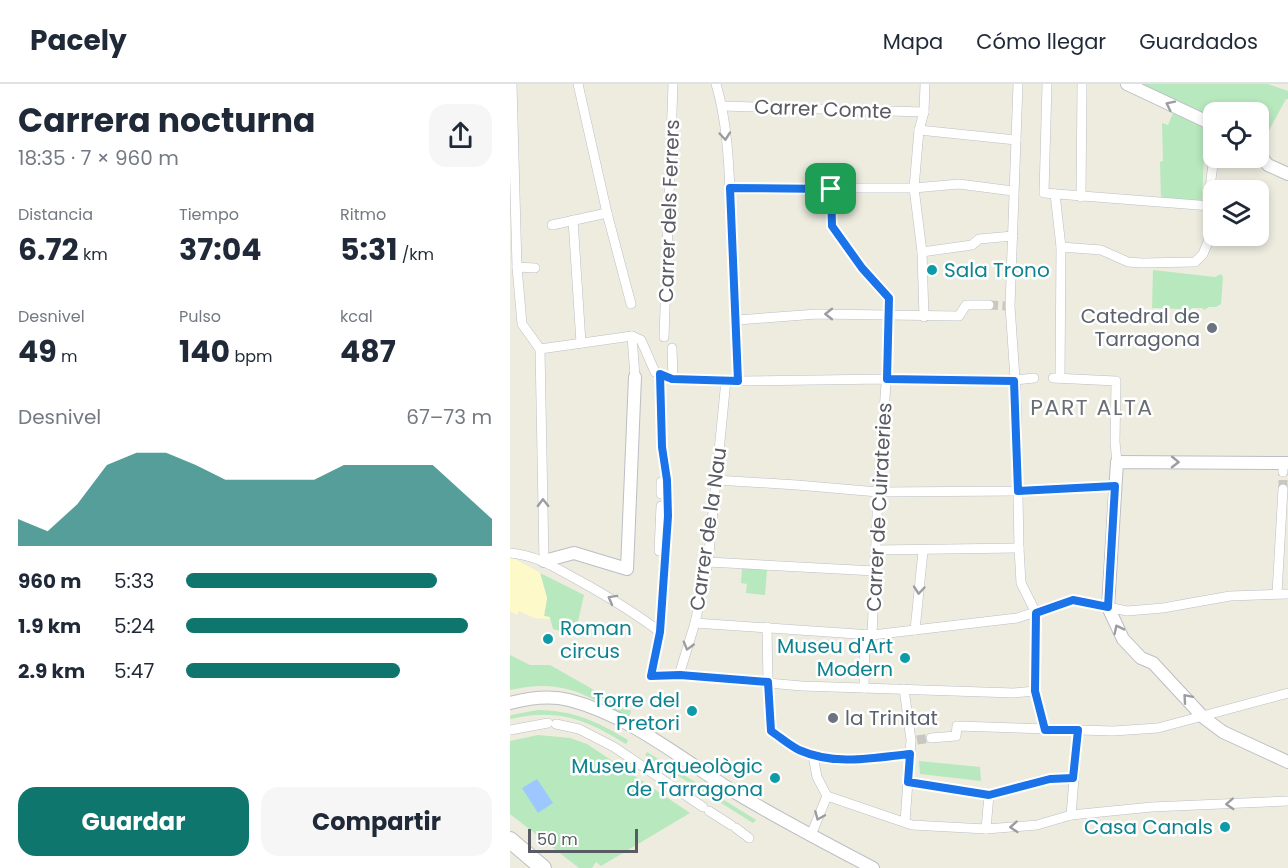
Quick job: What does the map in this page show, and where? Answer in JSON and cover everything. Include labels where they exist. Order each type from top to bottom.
[{"type":"main road","points":[[510,840],[543,868]]},
{"type":"street","points":[[512,84],[517,267],[522,324],[540,349],[544,561]]},
{"type":"street","points":[[578,84],[606,213],[631,304]]},
{"type":"street","name":"Carrer dels Ferrers","points":[[664,337],[673,84]]},
{"type":"street","points":[[716,84],[723,106],[730,188],[738,381]]},
{"type":"street","points":[[922,317],[924,288],[922,252],[914,188],[919,130],[924,112],[925,84]]},
{"type":"street","points":[[1018,84],[1008,306],[1016,393],[1021,583],[1036,613],[1035,691],[1045,730]]},
{"type":"street","points":[[1047,84],[1044,193],[1203,205]]},
{"type":"street","points":[[1081,197],[1082,84]]},
{"type":"street","points":[[1127,84],[1203,120]]},
{"type":"street","name":"Carrer Comte","points":[[723,106],[924,112]]},
{"type":"street","points":[[919,130],[1016,140]]},
{"type":"street","points":[[1269,165],[1288,174]]},
{"type":"street","points":[[730,188],[914,188],[959,184],[1013,190]]},
{"type":"street","name":"Carrer de Cuirateries","points":[[831,189],[832,226],[862,268],[889,298],[887,379],[878,492],[875,571],[864,688]]},
{"type":"street","points":[[1055,194],[1061,247],[1057,378],[1116,381],[1117,462],[1108,607],[1123,639],[1132,650],[1141,658],[1154,663],[1203,717],[1223,732],[1288,762]]},
{"type":"street","points":[[552,225],[606,213]]},
{"type":"street","points":[[573,220],[581,343]]},
{"type":"street","points":[[922,252],[972,245],[979,239],[1012,236]]},
{"type":"street","points":[[1061,247],[1101,250],[1128,262],[1195,262],[1203,254],[1206,246]]},
{"type":"street","points":[[517,267],[535,268]]},
{"type":"street","points":[[737,320],[817,314],[959,316],[966,305],[990,305]]},
{"type":"street","points":[[540,349],[632,336],[641,340],[651,366],[660,374],[672,379],[1014,381],[1034,378]]},
{"type":"street","points":[[544,561],[574,553],[627,569],[634,377],[632,336]]},
{"type":"street","points":[[672,348],[672,379]]},
{"type":"street","points":[[660,374],[662,447],[667,480],[668,516],[658,630],[651,676],[680,675],[802,686],[1014,693],[1035,691]]},
{"type":"street","name":"Carrer de la Nau","points":[[680,675],[695,623],[708,562],[726,380]]},
{"type":"street","points":[[1117,462],[1285,466]]},
{"type":"street","points":[[661,494],[661,482],[667,480]]},
{"type":"street","points":[[716,480],[797,484],[878,492],[1018,491],[1115,486]]},
{"type":"street","points":[[1277,593],[1283,489]]},
{"type":"street","points":[[658,630],[661,506]]},
{"type":"street","points":[[876,550],[1019,548]]},
{"type":"street","points":[[915,630],[923,551]]},
{"type":"street","points":[[510,553],[544,561],[620,603],[658,630]]},
{"type":"street","points":[[708,562],[875,571]]},
{"type":"street","points":[[695,623],[868,634],[1017,618],[1073,600],[1127,611],[1163,608],[1230,596],[1288,594]]},
{"type":"street","points":[[767,627],[771,731],[796,749],[813,756],[852,761],[910,754]]},
{"type":"street","points":[[904,689],[914,740],[910,754],[905,822]]},
{"type":"street","points":[[931,738],[956,736],[957,726],[1113,731],[1158,728],[1288,693]]},
{"type":"street","points":[[510,704],[546,698],[567,699],[613,717],[737,793],[873,868]]},
{"type":"street","points":[[510,730],[552,724],[579,729],[614,747],[749,838]]},
{"type":"street","points":[[1071,815],[1078,730]]},
{"type":"street","points":[[813,756],[817,777],[827,796],[912,825],[986,829],[1037,825],[1071,815],[1152,807],[1288,801]]},
{"type":"street","points":[[908,782],[989,795],[1050,779],[1073,778]]},
{"type":"street","points":[[986,829],[989,795]]},
{"type":"street","points":[[811,835],[827,796]]},
{"type":"green space","points":[[1140,84],[1268,84],[1288,91],[1288,99],[1269,130],[1269,102],[1203,102],[1203,113]]},
{"type":"green space","points":[[1173,113],[1203,127],[1202,203],[1161,199],[1162,123],[1168,125]]},
{"type":"green space","points":[[1153,270],[1215,277],[1221,274],[1223,277],[1221,304],[1204,310],[1192,308],[1183,316],[1182,323],[1178,319],[1180,318],[1179,309],[1152,308]]},
{"type":"green space","points":[[742,568],[767,570],[765,595],[746,593],[747,584],[741,583]]},
{"type":"green space","points":[[540,573],[584,595],[575,635],[553,629],[550,618],[544,616],[547,598]]},
{"type":"green space","points":[[510,655],[530,665],[550,665],[631,711],[629,718],[572,690],[545,686],[510,690]]},
{"type":"green space","points":[[538,710],[563,712],[585,718],[628,740],[626,744],[584,722],[557,715],[510,719],[511,715]]},
{"type":"green space","points":[[538,735],[570,738],[587,744],[690,813],[601,866],[596,862],[592,868],[579,868],[510,814],[510,741]]},
{"type":"green space","points":[[647,752],[756,820],[753,823],[645,755]]},
{"type":"green space","points":[[919,761],[980,767],[981,781],[920,774]]},
{"type":"sand","points":[[510,556],[540,573],[547,598],[544,616],[550,617],[549,619],[534,618],[519,611],[517,615],[510,611]]},
{"type":"water","points":[[537,779],[553,803],[538,813],[522,788]]},
{"type":"tunnel","points":[[989,305],[1006,306]]},
{"type":"tunnel","points":[[1283,472],[1283,489]]},
{"type":"tunnel","points":[[917,740],[931,738]]},
{"type":"place","name":"Sala Trono","points":[[932,270]]},
{"type":"place","name":"Catedral de Tarragona","points":[[1212,328]]},
{"type":"place","name":"Roman circus","points":[[548,639]]},
{"type":"place","name":"Museu d'Art Modern","points":[[905,658]]},
{"type":"place","name":"Torre del Pretori","points":[[692,711]]},
{"type":"place","name":"la Trinitat","points":[[833,718]]},
{"type":"place","name":"Museu Arqueològic de Tarragona","points":[[775,778]]},
{"type":"place","name":"Casa Canals","points":[[1225,827]]},
{"type":"district","name":"PART ALTA","points":[[1092,407]]},
{"type":"route","points":[[730,188],[831,189],[832,226],[862,268],[889,298],[887,379],[1014,381],[1018,491],[1115,486],[1108,607],[1073,600],[1036,613],[1035,691],[1045,730],[1078,730],[1073,778],[1050,779],[989,795],[908,782],[910,754],[852,761],[813,756],[796,749],[771,731],[768,682],[680,675],[651,676],[660,632],[668,516],[667,480],[662,447],[660,374],[672,379],[738,381],[730,188]]}]
